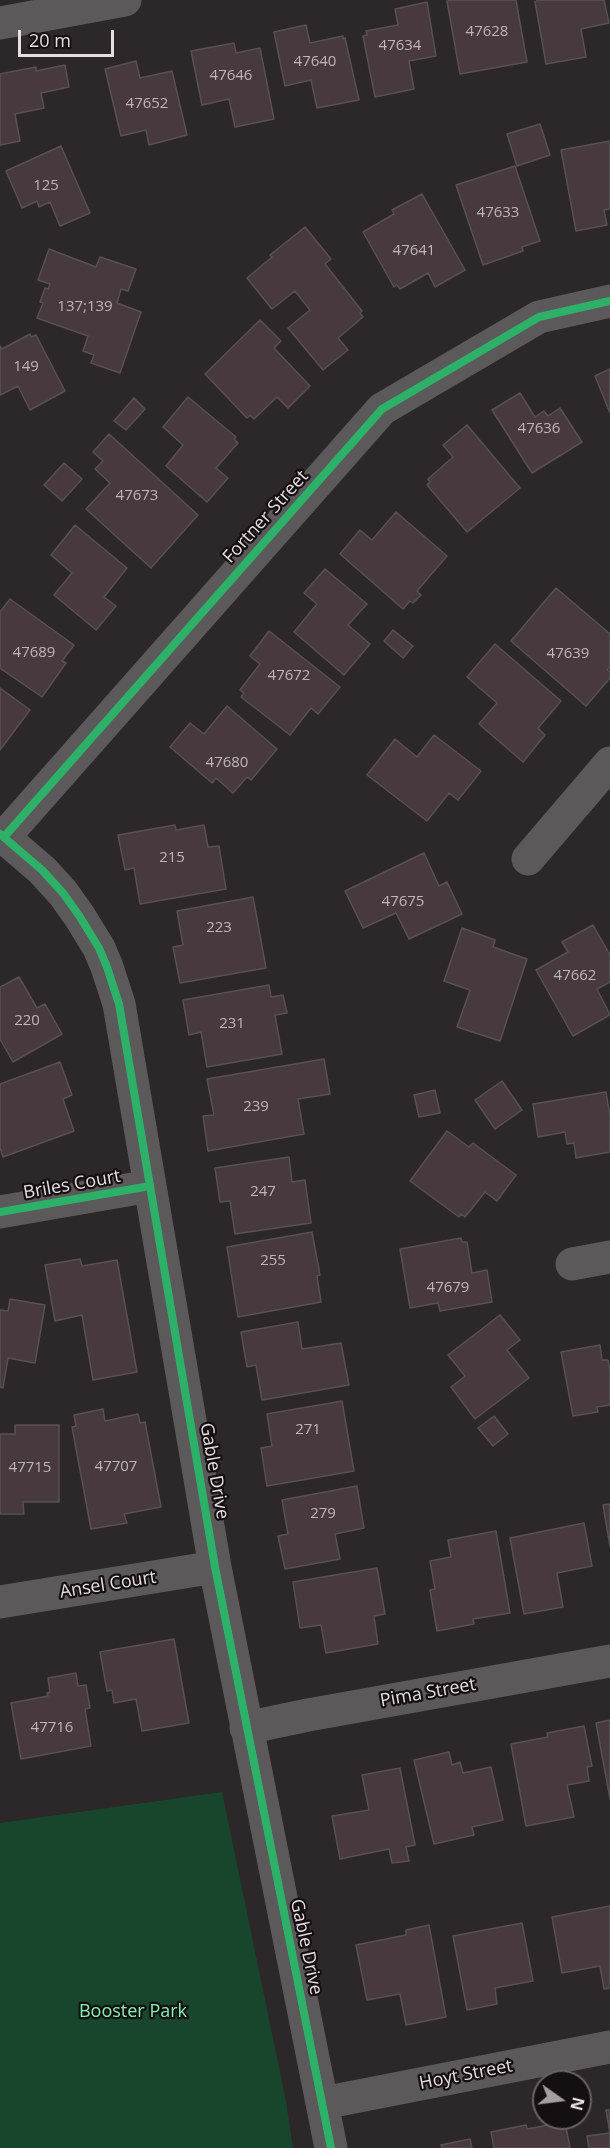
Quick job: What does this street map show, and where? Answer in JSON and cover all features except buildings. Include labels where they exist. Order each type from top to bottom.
[{"type":"street","points":[[0,23],[125,0]]},
{"type":"street","name":"Fortner Street","points":[[2,836],[382,410],[539,317],[610,301]]},
{"type":"street","points":[[528,859],[610,763]]},
{"type":"street","name":"Gable Drive","points":[[2,836],[42,870],[63,893],[99,948],[119,1004],[216,1567],[246,1728],[331,2148]]},
{"type":"street","name":"Briles Court","points":[[0,1212],[150,1186]]},
{"type":"street","points":[[572,1264],[610,1257]]},
{"type":"street","name":"Ansel Court","points":[[0,1602],[216,1567]]},
{"type":"street","name":"Pima Street","points":[[246,1728],[610,1661]]},
{"type":"street","name":"Hoyt Street","points":[[323,2103],[610,2047]]},
{"type":"green space","name":"Booster Park","points":[[222,1792],[286,2101],[293,2148],[0,2148],[0,1823]]},
{"type":"cycle path","points":[[4,837],[382,409],[539,317],[610,301]]},
{"type":"cycle path","points":[[0,834],[42,870],[63,893],[80,917],[99,948],[119,1004],[215,1567],[331,2148]]},
{"type":"cycle path","points":[[0,1212],[150,1186]]}]
